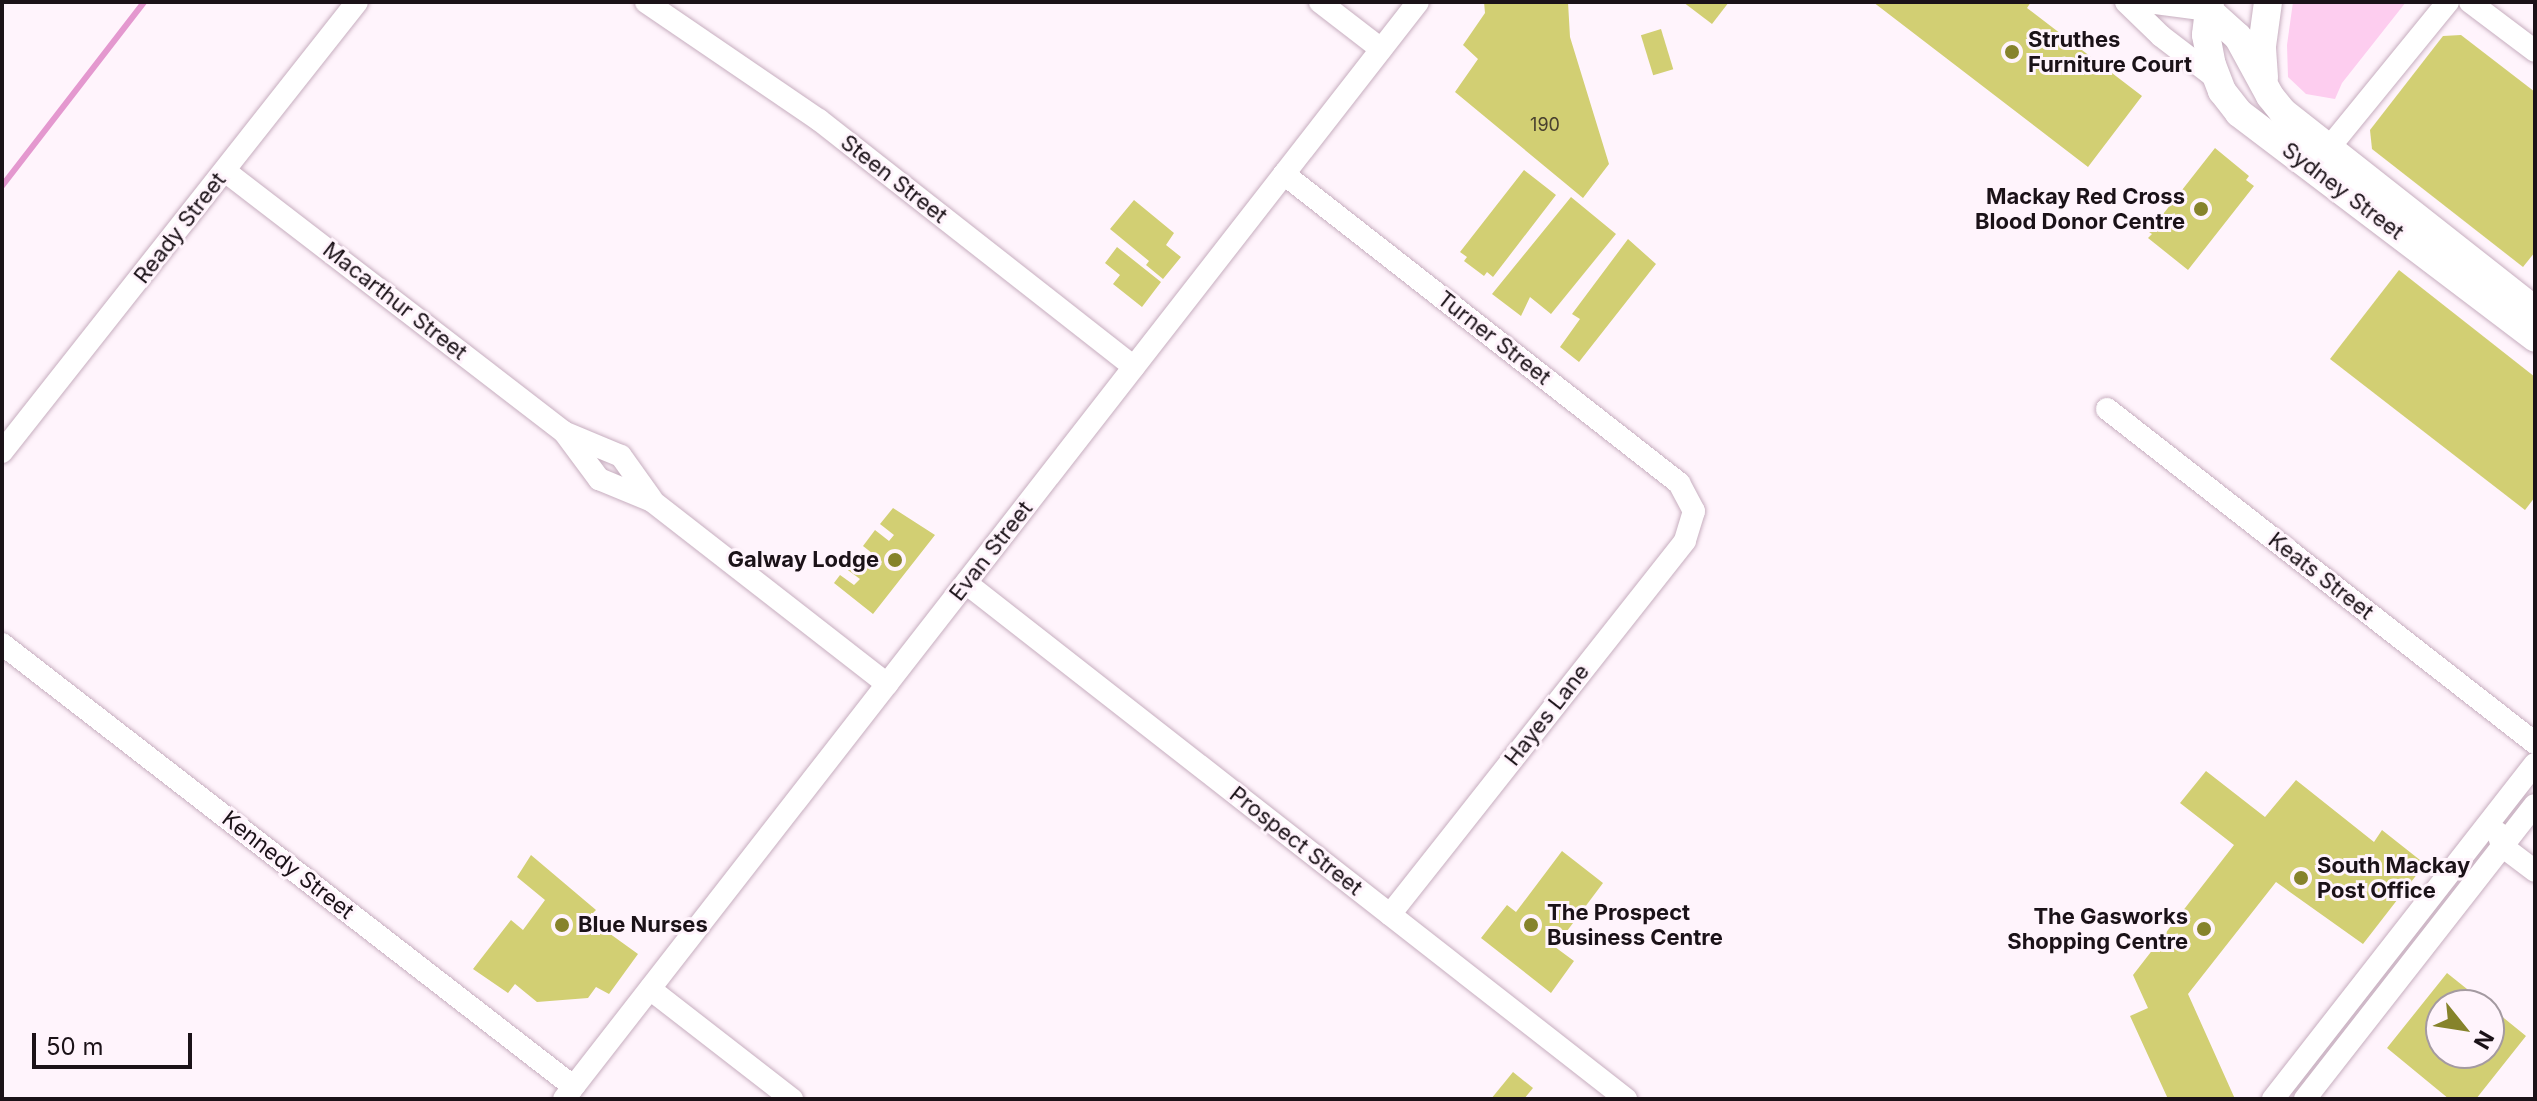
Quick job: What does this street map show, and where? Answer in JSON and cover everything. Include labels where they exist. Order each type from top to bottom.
[{"type":"main road","points":[[2267,89],[2262,55],[2268,2]]},
{"type":"main road","name":"Sydney Street","points":[[2209,6],[2206,42],[2216,78],[2245,118],[2318,156],[2535,310]]},
{"type":"main road","name":"Sydney Street","points":[[2209,6],[2238,37],[2267,89],[2318,156],[2535,338]]},
{"type":"street","name":"Ready Street","points":[[2,452],[357,2]]},
{"type":"street","name":"Steen Street","points":[[646,2],[819,120],[1134,367]]},
{"type":"street","points":[[1320,2],[1381,49]]},
{"type":"street","name":"Evan Street","points":[[569,1093],[1418,2]]},
{"type":"street","points":[[2126,2],[2166,40],[2216,78]]},
{"type":"street","points":[[2148,2],[2209,6]]},
{"type":"street","points":[[2318,156],[2448,2]]},
{"type":"street","points":[[2480,5],[2535,51]]},
{"type":"street","name":"Macarthur Street","points":[[225,171],[564,432],[599,479],[641,494],[659,506],[887,684]]},
{"type":"street","name":"Turner Street","points":[[1284,174],[1679,483],[1694,511]]},
{"type":"street","name":"Keats Street","points":[[2107,409],[2535,743]]},
{"type":"street","name":"Macarthur Street","points":[[564,432],[619,454],[659,506]]},
{"type":"street","name":"Hayes Lane","points":[[1390,915],[1685,541],[1694,511]]},
{"type":"street","name":"Prospect Street","points":[[966,583],[1626,1099]]},
{"type":"street","name":"Kennedy Street","points":[[2,644],[569,1093]]},
{"type":"street","points":[[2273,1099],[2535,764]]},
{"type":"street","points":[[2494,817],[2532,817]]},
{"type":"street","points":[[2494,817],[2502,846],[2535,871]]},
{"type":"street","points":[[2305,1099],[2502,846],[2532,817]]},
{"type":"street","points":[[650,989],[792,1099]]},
{"type":"shaded area","points":[[2293,2],[2406,2],[2342,83],[2335,99],[2306,94],[2288,77],[2287,45]]},
{"type":"building","points":[[1484,2],[1568,2],[1570,37],[1609,164],[1583,198],[1455,92],[1478,59],[1463,45],[1485,13]]},
{"type":"building","points":[[1683,2],[1729,2],[1712,24]]},
{"type":"building","name":"Struthes Furniture Court","points":[[1873,2],[2031,2],[2027,8],[2142,96],[2088,167]]},
{"type":"building","points":[[1661,29],[1673,69],[1653,75],[1641,35]]},
{"type":"building","points":[[2461,35],[2535,92],[2535,252],[2523,267],[2372,149],[2370,130],[2443,36]]},
{"type":"building","name":"Mackay Red Cross Blood Donor Centre","points":[[2215,148],[2249,176],[2246,180],[2254,186],[2188,270],[2148,238],[2152,234],[2149,232]]},
{"type":"building","points":[[1524,170],[1556,195],[1493,277],[1487,272],[1484,276],[1464,261],[1467,257],[1460,252]]},
{"type":"building","points":[[1571,197],[1616,234],[1551,314],[1530,297],[1521,316],[1492,294]]},
{"type":"building","points":[[1134,200],[1174,233],[1166,245],[1181,257],[1163,279],[1146,265],[1149,261],[1110,229]]},
{"type":"building","points":[[1628,239],[1656,264],[1579,362],[1560,347],[1580,319],[1572,314]]},
{"type":"building","points":[[1117,247],[1161,282],[1142,307],[1113,284],[1120,275],[1105,263]]},
{"type":"building","points":[[2399,270],[2535,377],[2535,497],[2525,510],[2330,359]]},
{"type":"building","name":"Galway Lodge","points":[[893,508],[935,535],[873,614],[834,583],[840,575],[854,585],[860,579],[845,568],[858,553],[872,564],[877,557],[863,546],[875,530],[889,541],[894,535],[880,524]]},
{"type":"building","name":"The Gasworks Shopping Centre","points":[[2206,771],[2265,817],[2296,780],[2374,842],[2382,830],[2425,864],[2363,944],[2276,882],[2188,994],[2235,1099],[2168,1099],[2130,1016],[2148,1008],[2133,975],[2234,845],[2180,803]]},
{"type":"building","name":"The Prospect Business Centre","points":[[1562,851],[1603,883],[1555,947],[1574,961],[1551,993],[1481,938],[1507,905],[1516,912]]},
{"type":"building","name":"Blue Nurses","points":[[531,855],[596,910],[588,918],[638,954],[609,994],[596,987],[588,998],[537,1002],[515,984],[508,993],[473,969],[511,920],[523,930],[545,900],[517,877]]},
{"type":"building","points":[[2447,973],[2467,989],[2434,989]]},
{"type":"building","points":[[2425,1000],[2425,1069],[2500,1069],[2476,1099],[2449,1099],[2387,1048]]},
{"type":"building","points":[[2505,1019],[2526,1036],[2505,1062]]},
{"type":"building","points":[[1513,1072],[1533,1088],[1524,1099],[1491,1099]]},
{"type":"waterway","points":[[2,186],[144,2]]},
{"type":"place","name":"Struthes Furniture Court","points":[[2012,52]]},
{"type":"place","name":"Mackay Red Cross Blood Donor Centre","points":[[2201,209]]},
{"type":"place","name":"Galway Lodge","points":[[895,560]]},
{"type":"place","name":"South Mackay Post Office","points":[[2301,878]]},
{"type":"place","name":"Blue Nurses","points":[[562,925]]},
{"type":"place","name":"The Prospect Business Centre","points":[[1531,925]]},
{"type":"place","name":"The Gasworks Shopping Centre","points":[[2204,929]]}]
